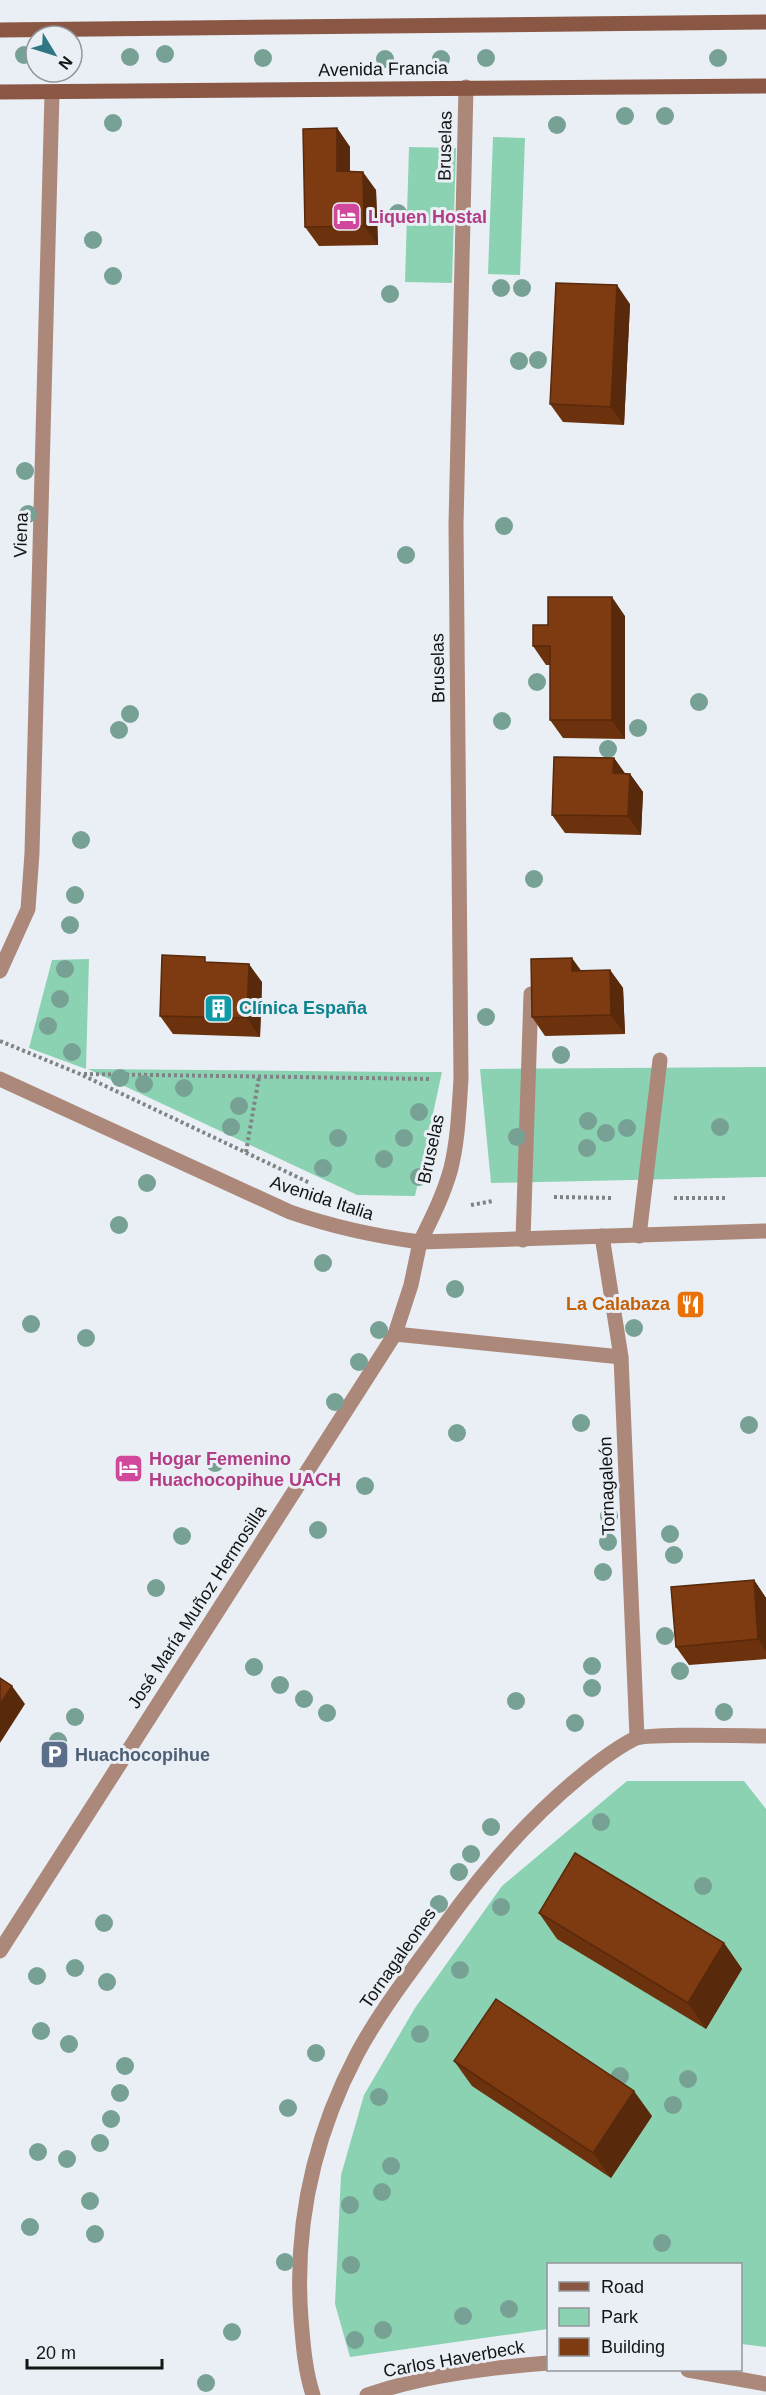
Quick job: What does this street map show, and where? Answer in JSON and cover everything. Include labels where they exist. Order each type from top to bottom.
[{"type":"main road","points":[[0,30],[766,22]]},
{"type":"main road","name":"Avenida Francia","points":[[0,92],[766,86]]},
{"type":"street","name":"Bruselas","points":[[420,1242],[436,1210],[451,1168],[459,1124],[461,1080],[456,525],[466,87]]},
{"type":"street","name":"Viena","points":[[0,971],[28,909],[32,853],[52,93]]},
{"type":"street","points":[[523,1240],[531,994]]},
{"type":"street","points":[[639,1236],[660,1060]]},
{"type":"street","name":"Avenida Italia","points":[[0,1079],[290,1212],[336,1227],[378,1237],[420,1242],[766,1231]]},
{"type":"street","name":"Tornagaleón","points":[[602,1236],[621,1357],[636,1737]]},
{"type":"street","name":"José María Muñoz Hermosilla","points":[[0,1951],[395,1334],[411,1285],[420,1242]]},
{"type":"street","points":[[395,1334],[621,1357]]},
{"type":"street","points":[[636,1737],[766,1736]]},
{"type":"street","name":"Tornagaleones","points":[[313,2395],[302,2341],[299,2294],[300,2247],[306,2201],[316,2155],[334,2103],[357,2053],[387,2006],[444,1926],[482,1874],[510,1842],[556,1796],[595,1765],[636,1737]]},
{"type":"street","name":"Carlos Haverbeck","points":[[367,2395],[445,2376],[492,2368],[547,2363]]},
{"type":"street","points":[[694,2371],[766,2384]]},
{"type":"path","points":[[0,1041],[80,1074],[310,1183]]},
{"type":"path","points":[[80,1074],[461,1080]]},
{"type":"path","points":[[246,1152],[259,1077]]},
{"type":"path","points":[[436,1210],[525,1197],[733,1198]]},
{"type":"green space","points":[[493,137],[525,138],[520,275],[488,274]]},
{"type":"green space","points":[[409,147],[456,148],[452,283],[405,282]]},
{"type":"green space","points":[[89,959],[86,1069],[29,1048],[52,960]]},
{"type":"green space","points":[[766,1067],[766,1177],[491,1183],[480,1069]]},
{"type":"green space","points":[[88,1069],[442,1072],[415,1196],[357,1195]]},
{"type":"green space","points":[[627,1781],[744,1781],[766,1809],[766,2347],[742,2344],[742,2263],[547,2263],[547,2329],[350,2357],[335,2304],[341,2175],[364,2095],[415,2008],[502,1886]]},
{"type":"building","points":[[337,128],[337,171],[363,172],[364,226],[305,227],[303,129]]},
{"type":"building","points":[[556,283],[617,285],[611,407],[550,404]]},
{"type":"building","points":[[548,597],[612,597],[612,720],[550,720],[550,646],[533,646],[533,625],[548,625]]},
{"type":"building","points":[[554,757],[614,758],[613,773],[630,774],[628,816],[552,815]]},
{"type":"building","points":[[162,955],[205,957],[205,962],[249,964],[247,1018],[160,1016]]},
{"type":"building","points":[[572,958],[572,971],[610,970],[611,1015],[532,1017],[531,959]]},
{"type":"building","points":[[754,1580],[758,1639],[676,1647],[671,1587]]},
{"type":"building","points":[[0,1678],[12,1686],[0,1704]]},
{"type":"building","points":[[575,1853],[724,1943],[688,2003],[539,1913]]},
{"type":"building","points":[[496,1999],[634,2091],[593,2153],[454,2061]]},
{"type":"place","name":"Liquen Hostal","points":[[347,217]]},
{"type":"place","name":"Clínica España","points":[[218,1008]]},
{"type":"place","name":"La Calabaza","points":[[691,1304]]},
{"type":"place","name":"Hogar Femenino Huachocopihue UACH","points":[[128,1469]]},
{"type":"place","name":"Huachocopihue","points":[[54,1755]]}]
